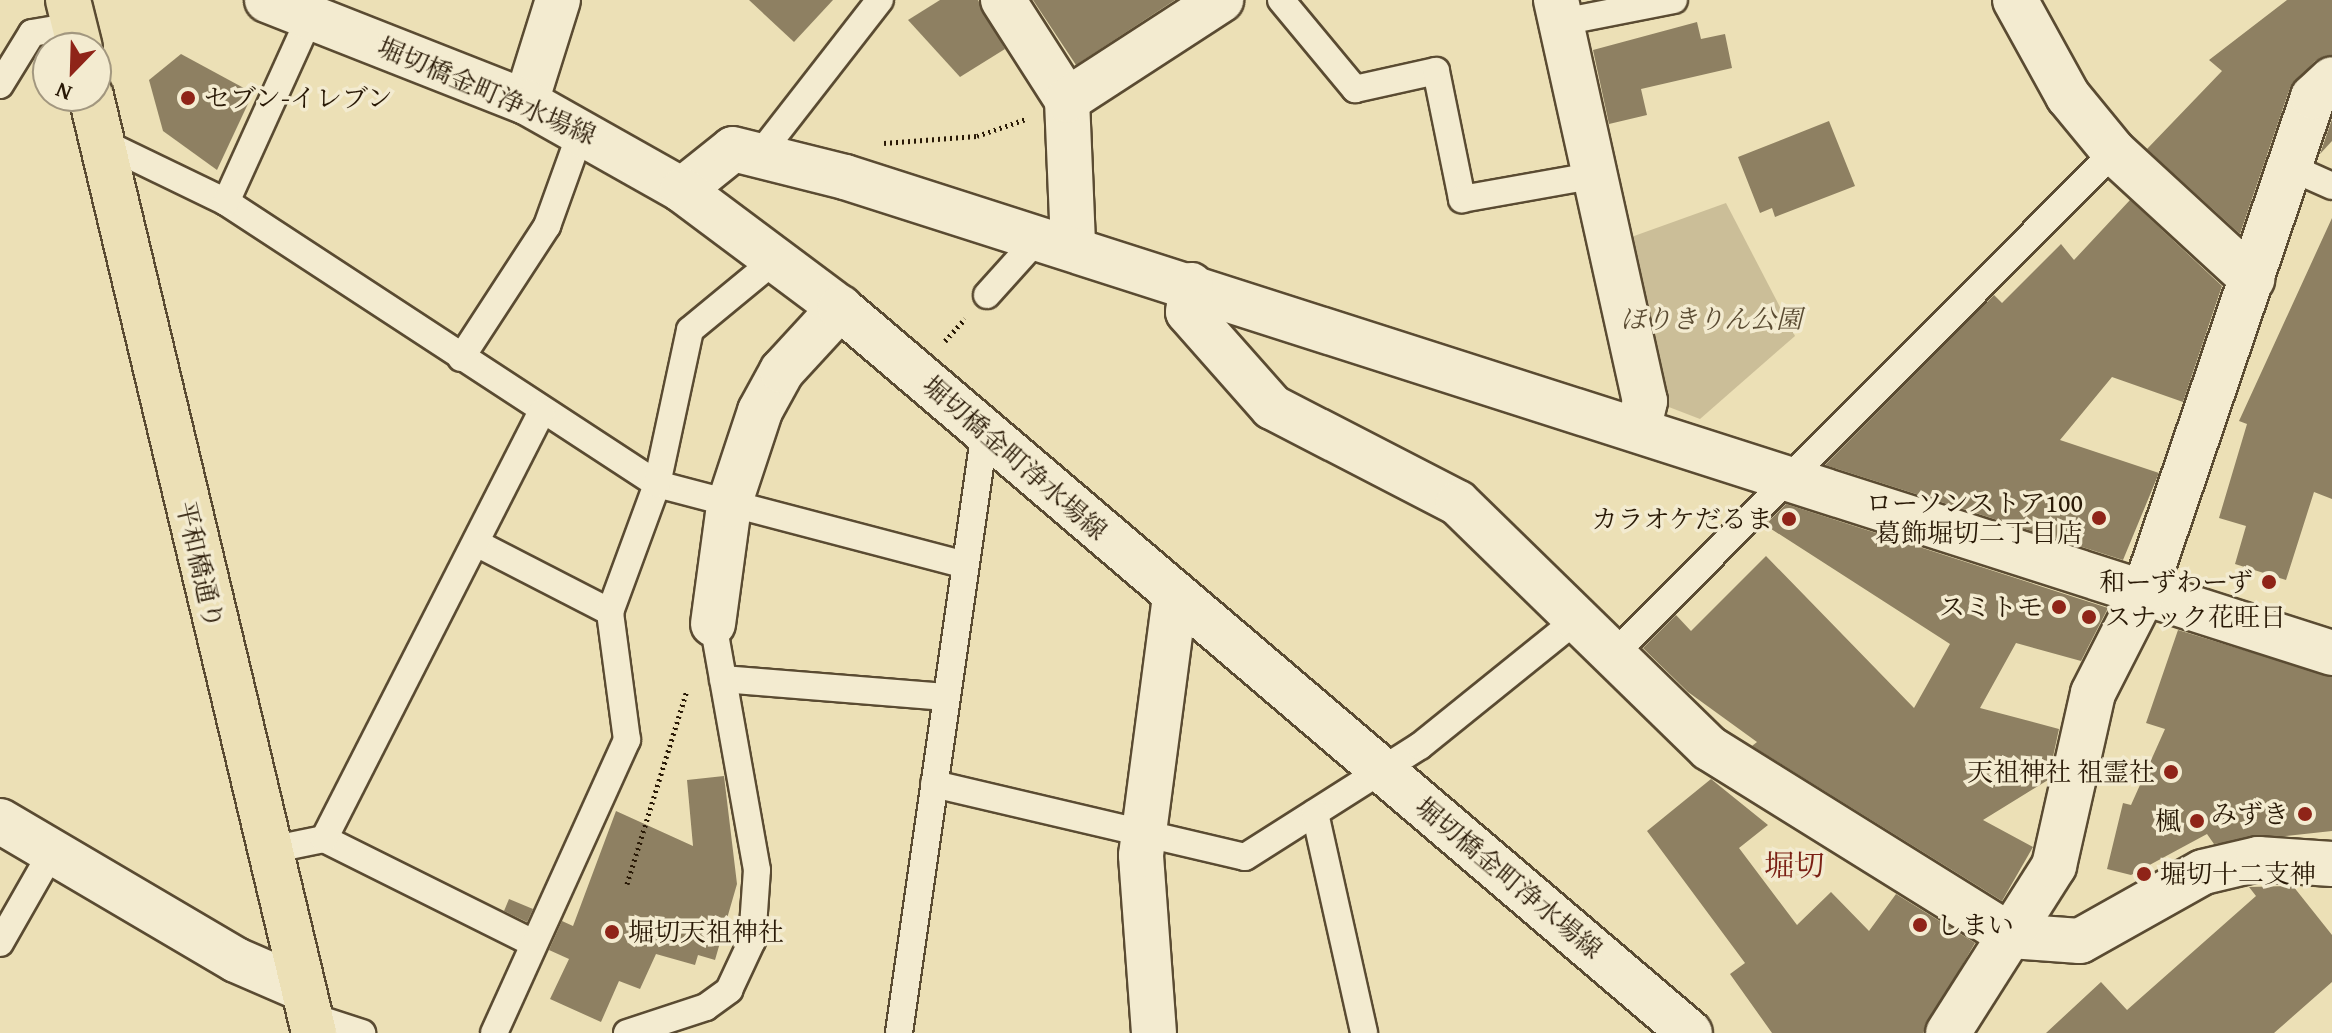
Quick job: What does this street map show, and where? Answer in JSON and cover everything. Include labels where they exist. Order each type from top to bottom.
[{"type":"main road","name":"平和橋通り","points":[[95,112],[265,851],[309,1013]]},
{"type":"street","name":"堀切橋金町浄水場線","points":[[267,0],[315,8],[526,102],[582,129],[682,190],[840,308],[985,430],[1175,598],[1690,1033]]},
{"type":"street","points":[[526,102],[558,0]]},
{"type":"street","points":[[1003,0],[1067,100],[1057,240]]},
{"type":"street","points":[[1067,100],[1221,0]]},
{"type":"street","points":[[2015,0],[2068,96],[2114,152],[2252,279]]},
{"type":"street","points":[[1559,11],[1591,176],[1645,401],[1639,428]]},
{"type":"street","points":[[1948,1033],[2054,866],[2093,693],[2144,593],[2252,279],[2287,166],[2313,97],[2332,79]]},
{"type":"street","points":[[682,190],[733,149],[845,177],[1057,240],[2332,653]]},
{"type":"street","points":[[1191,285],[1188,312],[1272,407],[1458,503],[1581,616],[1709,748],[2011,936],[2080,941],[2203,872],[2258,859],[2332,864]]},
{"type":"street","points":[[713,624],[729,505],[760,411],[782,371],[840,308]]},
{"type":"street","points":[[1154,1033],[1141,855],[1175,598]]},
{"type":"street","points":[[0,821],[236,960],[309,1013]]},
{"type":"lane","points":[[760,154],[880,0]]},
{"type":"lane","points":[[1281,0],[1355,89],[1436,71],[1462,199],[1591,176]]},
{"type":"lane","points":[[1559,11],[1674,0]]},
{"type":"lane","points":[[226,202],[315,8]]},
{"type":"lane","points":[[0,85],[32,33],[74,25]]},
{"type":"lane","points":[[461,358],[547,226],[582,129]]},
{"type":"lane","points":[[102,142],[226,202],[542,412],[657,484],[962,564]]},
{"type":"lane","points":[[1616,652],[1795,480],[1892,367],[2114,152]]},
{"type":"lane","points":[[2287,166],[2332,186]]},
{"type":"lane","points":[[987,295],[1057,240]]},
{"type":"lane","points":[[494,1033],[627,740],[610,612],[657,484],[690,330],[776,259]]},
{"type":"lane","points":[[324,839],[542,412]]},
{"type":"lane","points":[[899,1033],[962,564],[985,430]]},
{"type":"lane","points":[[476,543],[610,612]]},
{"type":"lane","points":[[934,784],[1146,830],[1245,857],[1431,738],[1581,616]]},
{"type":"lane","points":[[645,1032],[729,990],[752,941],[757,870],[713,624]]},
{"type":"lane","points":[[723,679],[945,697]]},
{"type":"lane","points":[[1315,813],[1364,1033]]},
{"type":"lane","points":[[265,851],[324,839],[533,943]]},
{"type":"lane","points":[[0,943],[52,852]]},
{"type":"lane","points":[[309,1013],[362,1033]]},
{"type":"path","points":[[845,177],[872,146],[900,138],[977,136],[1067,100]]},
{"type":"path","points":[[627,884],[658,802],[695,658],[713,624]]},
{"type":"green space","name":"ほりきりん公園","points":[[1726,203],[1795,336],[1700,419],[1661,404],[1623,240]]},
{"type":"building","points":[[749,0],[833,0],[794,42]]},
{"type":"building","points":[[940,0],[978,0],[1005,49],[960,77],[908,20]]},
{"type":"building","points":[[1033,0],[1175,0],[1076,65]]},
{"type":"building","points":[[2287,0],[2332,0],[2332,55],[2315,61],[2290,88],[2240,234],[2147,149],[2222,71],[2209,60]]},
{"type":"building","points":[[1697,22],[1701,39],[1725,34],[1732,68],[1641,89],[1647,115],[1609,124],[1593,50]]},
{"type":"building","points":[[181,54],[253,93],[217,170],[163,131],[149,80]]},
{"type":"building","points":[[2332,119],[2332,141],[2320,154]]},
{"type":"building","points":[[1829,121],[1855,186],[1775,217],[1772,208],[1760,213],[1738,157]]},
{"type":"building","points":[[2130,200],[2222,286],[2183,402],[2112,377],[2060,440],[2159,473],[2123,560],[1825,465],[1994,295],[2002,303],[2061,244],[2074,260]]},
{"type":"building","points":[[2332,218],[2332,499],[2314,492],[2286,580],[2235,564],[2246,526],[2219,518],[2247,424],[2239,421]]},
{"type":"building","points":[[1786,504],[2108,608],[2081,661],[2016,643],[1980,708],[2059,729],[2048,780],[1983,820],[2033,847],[2002,901],[1752,746],[1757,742],[1688,692],[1643,648],[1676,615],[1691,631],[1766,556],[1914,708],[1950,644],[1765,525]]},
{"type":"building","points":[[2178,630],[2332,677],[2332,831],[2214,844],[2207,834],[2131,875],[2107,869],[2123,803],[2131,805],[2165,729],[2146,723]]},
{"type":"building","points":[[724,776],[737,884],[715,960],[698,955],[695,965],[656,954],[640,989],[619,981],[601,1022],[550,999],[569,959],[549,950],[562,921],[573,926],[616,811],[693,846],[687,780]]},
{"type":"building","points":[[1711,779],[1768,825],[1739,848],[1797,925],[1831,892],[1869,931],[1896,894],[1975,943],[1923,1033],[1772,1033],[1730,974],[1745,963],[1647,831]]},
{"type":"building","points":[[2293,886],[2332,935],[2332,982],[2274,1033],[2046,1033],[2101,982],[2127,1010],[2256,896],[2249,887]]},
{"type":"building","points":[[509,899],[533,909],[527,922],[504,911]]},
{"type":"place","name":"セブン-イレブン","points":[[188,98]]},
{"type":"place","name":"ローソンストア100 葛飾堀切二丁目店","points":[[2099,518]]},
{"type":"place","name":"カラオケだるま","points":[[1789,519]]},
{"type":"place","name":"和ーずわーず","points":[[2269,582]]},
{"type":"place","name":"スミトモ","points":[[2059,607]]},
{"type":"place","name":"スナック花旺日","points":[[2089,617]]},
{"type":"place","name":"天祖神社 祖霊社","points":[[2171,772]]},
{"type":"place","name":"みずき","points":[[2305,814]]},
{"type":"place","name":"楓","points":[[2197,821]]},
{"type":"place","name":"堀切十二支神","points":[[2144,874]]},
{"type":"place","name":"しまい","points":[[1920,925]]},
{"type":"place","name":"堀切天祖神社","points":[[612,932]]},
{"type":"district","name":"堀切","points":[[1794,865]]}]
